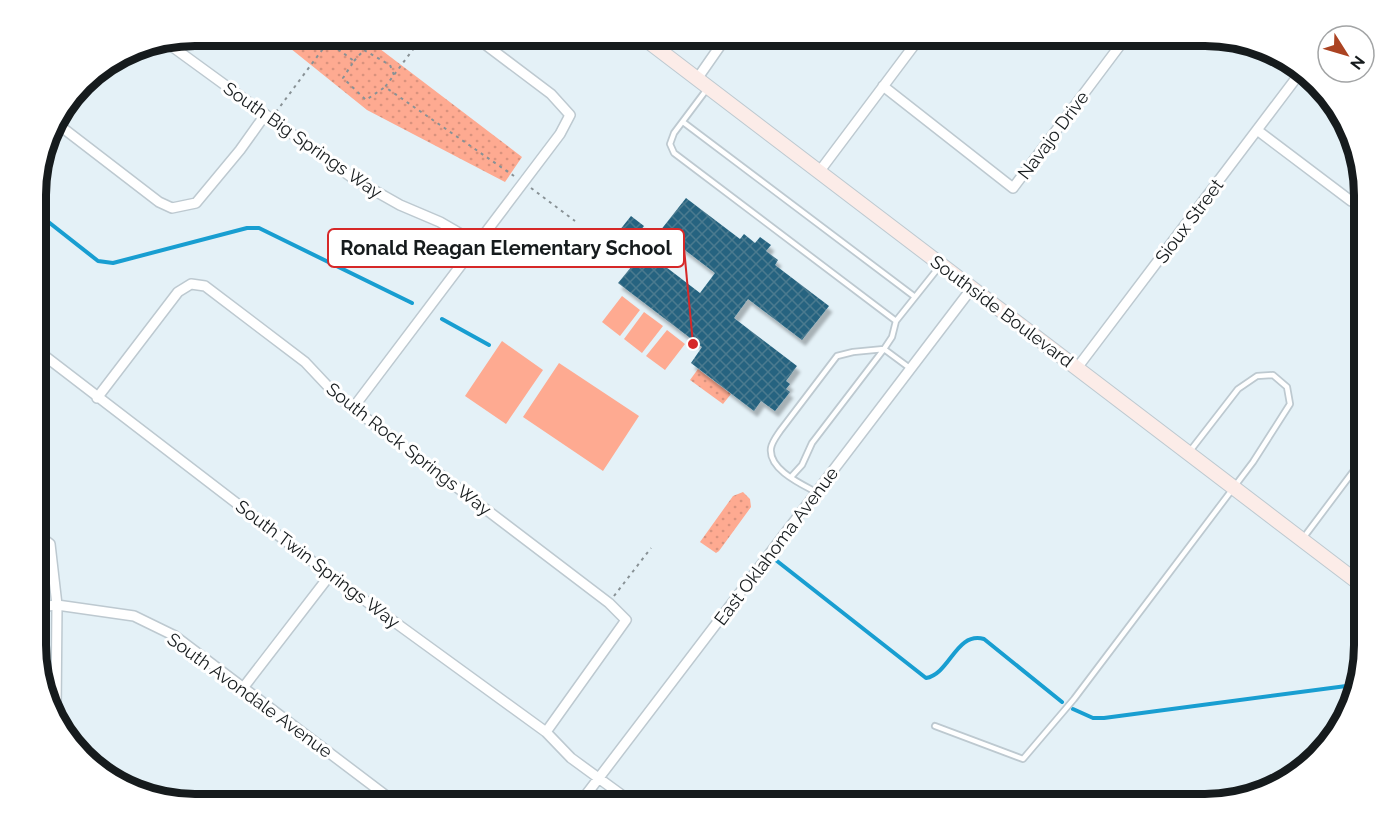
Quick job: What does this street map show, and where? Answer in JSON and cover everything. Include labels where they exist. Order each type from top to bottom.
[{"type":"main road","name":"Southside Boulevard","points":[[655,47],[1353,578]]},
{"type":"street","points":[[697,79],[720,46]]},
{"type":"street","points":[[819,172],[913,46]]},
{"type":"street","name":"Navajo Drive","points":[[883,86],[1014,188],[1120,46]]},
{"type":"street","points":[[353,408],[524,183],[560,134],[570,115],[550,94],[488,47]]},
{"type":"street","name":"South Big Springs Way","points":[[174,48],[354,179],[400,205],[440,222],[478,244]]},
{"type":"street","name":"Sioux Street","points":[[1077,369],[1296,78]]},
{"type":"street","points":[[63,128],[159,202],[171,208],[196,203],[268,117]]},
{"type":"street","points":[[1257,130],[1351,201]]},
{"type":"street","name":"South Rock Springs Way","points":[[98,398],[178,292],[191,284],[206,286],[305,362],[337,396],[609,603],[626,620],[546,732]]},
{"type":"street","name":"East Oklahoma Avenue","points":[[587,794],[972,288]]},
{"type":"street","name":"South Twin Springs Way","points":[[47,358],[330,575],[546,732],[571,758],[620,794]]},
{"type":"street","points":[[47,541],[51,544],[57,605],[56,695]]},
{"type":"street","points":[[243,688],[330,575]]},
{"type":"street","name":"South Avondale Avenue","points":[[47,606],[57,605],[134,616],[175,636],[383,794]]},
{"type":"lane","points":[[708,88],[674,133],[670,144],[674,153],[896,321]]},
{"type":"lane","points":[[683,122],[915,297]]},
{"type":"lane","points":[[791,477],[802,465],[812,442],[884,349],[892,337],[896,321],[941,265]]},
{"type":"lane","points":[[817,493],[791,477],[773,462],[772,442],[780,431],[837,356],[884,349],[911,369]]},
{"type":"lane","points":[[935,726],[1023,759],[1074,699],[1253,462],[1290,404],[1287,387],[1273,375],[1257,376],[1238,389],[1188,453]]},
{"type":"lane","points":[[1302,540],[1353,472]]},
{"type":"path","points":[[268,117],[324,47]]},
{"type":"path","points":[[335,47],[354,61]]},
{"type":"path","points":[[394,75],[390,64],[364,50],[344,78],[366,100],[385,87],[394,75],[415,47]]},
{"type":"path","points":[[385,87],[524,183],[574,221]]},
{"type":"path","points":[[609,603],[651,548]]},
{"type":"shaded area","points":[[289,47],[377,47],[522,157],[505,182],[367,110]]},
{"type":"shaded area","points":[[622,296],[640,310],[620,336],[602,322]]},
{"type":"shaded area","points":[[644,312],[663,326],[642,353],[624,339]]},
{"type":"shaded area","points":[[667,330],[685,344],[665,370],[646,356]]},
{"type":"shaded area","points":[[502,341],[543,370],[506,424],[465,396]]},
{"type":"shaded area","points":[[559,363],[639,416],[603,471],[523,417]]},
{"type":"shaded area","points":[[698,369],[731,394],[723,404],[690,380]]},
{"type":"shaded area","points":[[743,492],[750,499],[751,507],[716,553],[700,542],[733,496]]},
{"type":"building","points":[[686,198],[740,239],[744,234],[755,243],[760,237],[771,245],[766,251],[778,260],[775,265],[829,306],[802,340],[748,299],[734,318],[797,366],[786,381],[790,384],[786,389],[790,392],[775,411],[761,401],[754,411],[691,363],[702,347],[618,283],[632,266],[607,246],[631,216],[644,226],[632,241],[700,293],[715,273],[660,231]]},
{"type":"waterway","points":[[47,221],[98,261],[113,263],[247,228],[259,228],[412,303]]},
{"type":"waterway","points":[[442,319],[489,345]]},
{"type":"waterway","points":[[777,561],[926,678],[941,669],[966,641],[974,638],[984,639],[1062,702]]},
{"type":"waterway","points":[[1073,709],[1093,718],[1104,718],[1348,686]]},
{"type":"place","name":"Ronald Reagan Elementary School","points":[[693,344]]}]
